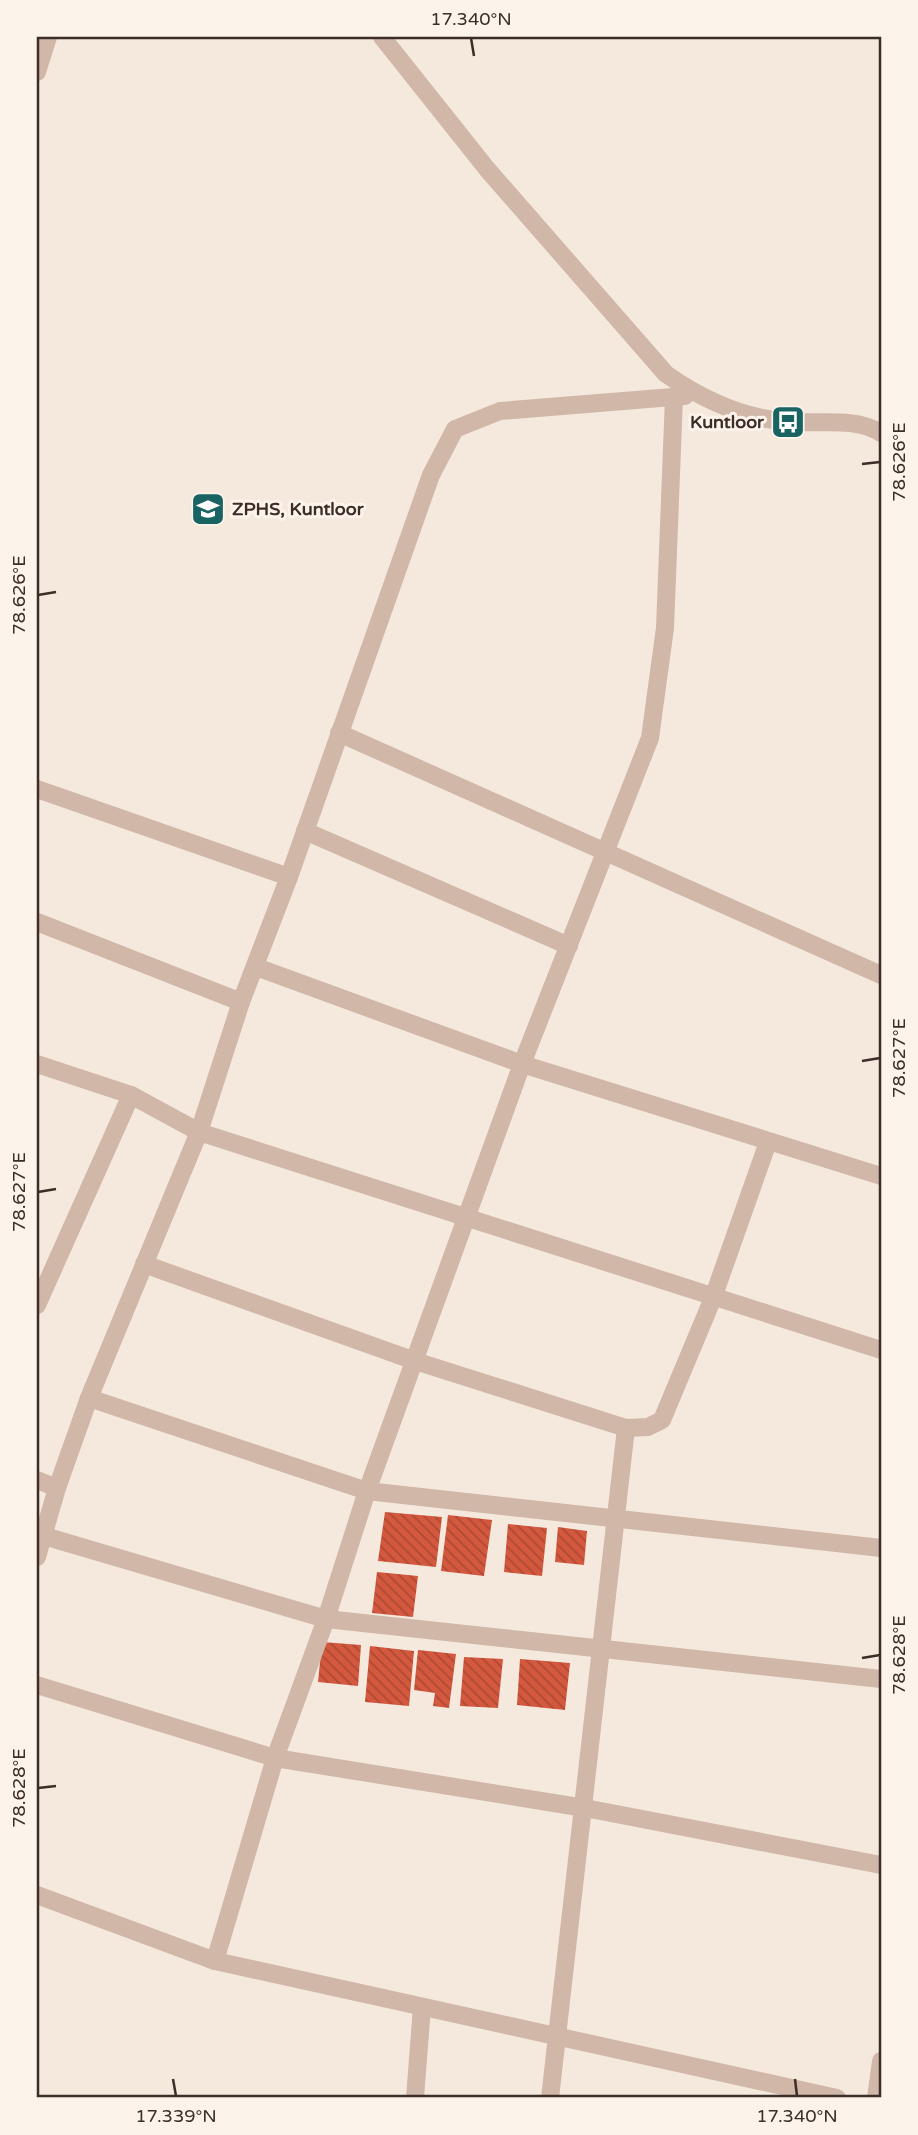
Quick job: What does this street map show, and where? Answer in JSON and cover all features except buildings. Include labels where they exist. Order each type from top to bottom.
[{"type":"street","points":[[37,72],[48,37]]},
{"type":"street","points":[[382,37],[487,169],[666,374],[696,395],[732,410],[788,422],[876,425]]},
{"type":"street","points":[[37,1557],[57,1488],[89,1398],[199,1132],[241,1002],[289,877],[430,475],[455,429],[500,411],[696,395]]},
{"type":"street","points":[[215,1961],[275,1758],[326,1619],[367,1491],[522,1064],[650,738],[665,628],[674,397]]},
{"type":"street","points":[[339,733],[881,975]]},
{"type":"street","points":[[37,789],[289,877]]},
{"type":"street","points":[[305,831],[569,946]]},
{"type":"street","points":[[37,922],[241,1002]]},
{"type":"street","points":[[256,967],[522,1064],[881,1176]]},
{"type":"street","points":[[37,1064],[131,1095],[199,1132],[467,1215],[713,1298],[881,1350]]},
{"type":"street","points":[[37,1305],[131,1095]]},
{"type":"street","points":[[144,1265],[415,1361],[626,1428],[648,1427],[662,1420],[713,1298],[768,1142]]},
{"type":"street","points":[[89,1398],[367,1491],[881,1548]]},
{"type":"street","points":[[550,2098],[626,1428]]},
{"type":"street","points":[[37,1480],[57,1488]]},
{"type":"street","points":[[44,1536],[326,1619],[881,1679]]},
{"type":"street","points":[[37,1685],[275,1758],[585,1808],[881,1865]]},
{"type":"street","points":[[37,1895],[215,1961],[810,2096],[837,2098]]},
{"type":"street","points":[[415,2098],[422,2007]]},
{"type":"street","points":[[876,2098],[881,2061]]},
{"type":"place","name":"Kuntloor","points":[[788,422]]},
{"type":"place","name":"ZPHS, Kuntloor","points":[[208,509]]}]
